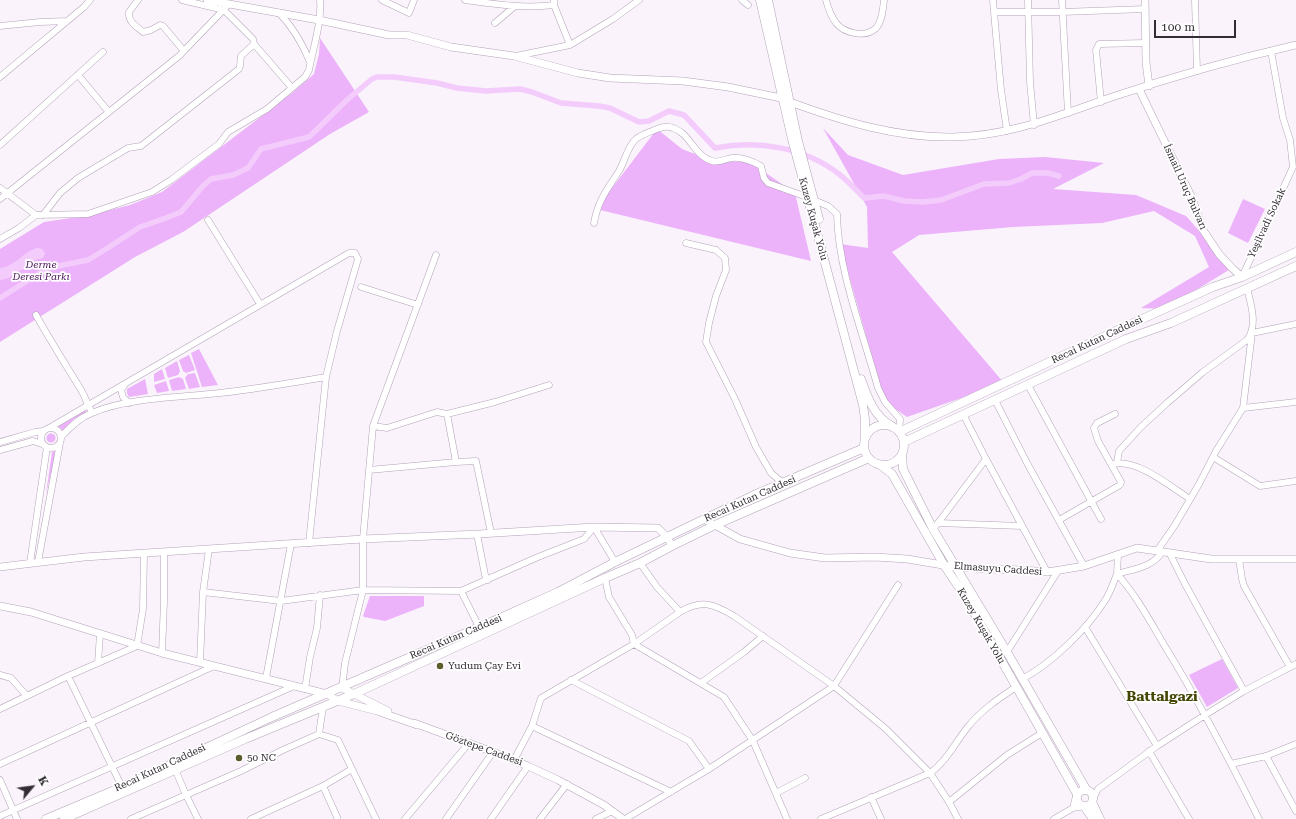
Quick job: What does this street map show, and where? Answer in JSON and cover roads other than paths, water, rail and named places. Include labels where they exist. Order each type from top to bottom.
[{"type":"main road","name":"Kuzey Kuşak Yolu","points":[[760,0],[781,98],[795,140],[861,380],[870,403],[880,417],[892,426]]},
{"type":"main road","name":"Kuzey Kuşak Yolu","points":[[768,0],[790,102],[795,140]]},
{"type":"main road","name":"Kuzey Kuşak Yolu","points":[[802,166],[863,405],[866,419],[865,437]]},
{"type":"main road","name":"Recai Kutan Caddesi","points":[[899,432],[1120,329],[1213,287],[1242,277],[1296,252]]},
{"type":"main road","name":"Recai Kutan Caddesi","points":[[904,442],[1126,339],[1171,323],[1296,266]]},
{"type":"main road","points":[[885,424],[892,426],[899,432],[904,442],[904,448],[898,459],[886,465],[879,464],[869,458],[864,448],[865,437],[868,432],[873,428],[885,424]]},
{"type":"main road","name":"Recai Kutan Caddesi","points":[[46,819],[122,787],[272,717],[342,688],[558,592],[615,562],[754,495],[784,484],[864,448]]},
{"type":"main road","name":"Kuzey Kuşak Yolu","points":[[879,464],[892,474],[944,565],[966,598],[1077,795],[1079,804],[1090,808],[1092,794],[1087,790],[973,594],[955,566],[935,526],[903,469],[902,454]]},
{"type":"main road","name":"Recai Kutan Caddesi","points":[[64,819],[175,769],[354,694],[640,563],[715,525],[869,458]]},
{"type":"main road","points":[[1077,795],[1081,790],[1087,790]]},
{"type":"main road","points":[[1090,808],[1100,819]]},
{"type":"street","points":[[0,77],[68,21],[90,0]]},
{"type":"street","points":[[138,0],[128,13],[131,22],[143,32],[160,25],[163,26],[184,51]]},
{"type":"street","points":[[182,0],[224,10],[253,39],[254,44],[292,88]]},
{"type":"street","points":[[209,0],[319,20],[389,35],[407,35],[451,47],[514,56],[578,73],[610,78],[684,81],[728,87],[781,98]]},
{"type":"street","points":[[0,188],[40,215],[88,214],[152,192],[171,180],[219,144],[228,132],[267,109],[305,77],[309,70],[319,20],[320,0]]},
{"type":"street","points":[[382,0],[409,13],[414,0]]},
{"type":"street","points":[[465,0],[515,6],[543,7],[554,3],[570,45]]},
{"type":"street","points":[[514,56],[570,45],[613,19],[639,0]]},
{"type":"street","points":[[742,0],[748,5]]},
{"type":"street","points":[[826,0],[827,7],[836,24],[848,31],[859,34],[875,29],[881,18],[884,0]]},
{"type":"street","points":[[993,0],[1001,90],[1007,131]]},
{"type":"street","points":[[1028,0],[1030,82],[1034,125]]},
{"type":"street","points":[[1062,0],[1068,113]]},
{"type":"street","points":[[1145,0],[1145,43],[1149,86]]},
{"type":"street","points":[[1195,0],[1196,71]]},
{"type":"street","points":[[0,199],[184,51],[229,4]]},
{"type":"street","points":[[495,23],[515,6]]},
{"type":"street","points":[[994,12],[1062,12],[1145,9]]},
{"type":"street","points":[[279,13],[300,40],[310,62]]},
{"type":"street","points":[[0,26],[68,21]]},
{"type":"street","points":[[1101,102],[1096,50],[1099,44],[1145,43]]},
{"type":"street","points":[[0,239],[40,215],[60,193],[78,178],[128,148],[141,146],[239,68],[241,56],[254,44]]},
{"type":"street","points":[[790,102],[856,124],[912,135],[953,137],[1007,131],[1034,125],[1196,71],[1271,51],[1296,46]]},
{"type":"street","name":"Yeşilvadi Sokak","points":[[1242,277],[1293,170],[1290,140],[1283,118],[1271,51]]},
{"type":"street","points":[[0,146],[103,52]]},
{"type":"street","points":[[78,75],[108,111]]},
{"type":"street","name":"İsmail Uruç Bulvarı","points":[[1139,89],[1192,198],[1204,230],[1219,254],[1242,277]]},
{"type":"street","points":[[594,223],[596,209],[620,170],[626,156],[636,140],[657,129],[665,127],[674,128],[683,134],[702,157],[713,161],[741,158],[754,162],[761,166],[764,178],[768,183],[804,196]]},
{"type":"street","points":[[816,201],[828,206],[837,214],[838,235],[851,295],[878,388],[885,402],[900,419],[899,432]]},
{"type":"street","points":[[208,220],[260,304]]},
{"type":"street","points":[[686,243],[716,250],[725,258],[726,270],[716,296],[706,342],[735,399],[756,447],[771,473],[784,484]]},
{"type":"street","points":[[0,442],[46,429],[204,339],[260,304],[349,253],[355,254],[358,259],[326,377],[309,543]]},
{"type":"street","points":[[342,688],[345,663],[363,590],[363,539],[373,426],[436,255]]},
{"type":"street","points":[[361,287],[418,305]]},
{"type":"street","points":[[1117,574],[1150,564],[1158,558],[1160,551],[1213,457],[1243,408],[1252,333],[1252,312],[1247,288]]},
{"type":"street","points":[[36,315],[81,389],[87,405],[92,412]]},
{"type":"street","points":[[1115,463],[1119,451],[1146,422],[1203,372],[1247,340],[1252,333],[1296,324]]},
{"type":"street","points":[[0,450],[33,441],[53,448],[76,422],[92,412],[110,407],[129,403],[222,393],[326,377]]},
{"type":"street","points":[[126,383],[121,390],[123,397],[129,403]]},
{"type":"street","points":[[373,426],[387,428],[437,412],[447,414],[495,402],[549,385]]},
{"type":"street","points":[[1028,385],[1101,519]]},
{"type":"street","points":[[995,400],[1027,463],[1084,566]]},
{"type":"street","points":[[1243,408],[1296,402]]},
{"type":"street","points":[[447,414],[456,462]]},
{"type":"street","points":[[963,414],[1047,572]]},
{"type":"street","points":[[1059,520],[1091,500],[1120,485],[1121,482],[1115,463],[1098,441],[1094,428],[1098,423],[1115,414]]},
{"type":"street","points":[[34,563],[60,440],[56,429],[46,429]]},
{"type":"street","points":[[34,563],[45,445],[41,437],[46,429]]},
{"type":"street","points":[[1213,457],[1260,486],[1296,481]]},
{"type":"street","points":[[935,526],[986,459]]},
{"type":"street","points":[[369,470],[476,461],[491,533]]},
{"type":"street","points":[[1115,463],[1124,462],[1139,466],[1190,499]]},
{"type":"street","name":"Elmasuyu Caddesi","points":[[704,519],[740,539],[790,553],[825,558],[875,557],[907,559],[944,565],[1047,572],[1084,566],[1137,548],[1211,559],[1296,559]]},
{"type":"street","points":[[935,526],[1022,526]]},
{"type":"street","points":[[0,567],[84,557],[363,539],[594,527],[658,528],[667,537],[672,546]]},
{"type":"street","points":[[594,527],[615,562]]},
{"type":"street","points":[[202,592],[281,601],[363,590],[461,591],[538,557],[584,539],[594,527]]},
{"type":"street","points":[[477,534],[485,575],[488,580]]},
{"type":"street","points":[[266,678],[292,544]]},
{"type":"street","points":[[200,662],[202,592],[208,549]]},
{"type":"street","points":[[137,646],[143,609],[144,553]]},
{"type":"street","points":[[162,653],[164,553]]},
{"type":"street","points":[[1170,554],[1244,691]]},
{"type":"street","points":[[1022,679],[1038,671],[1085,627],[1105,601],[1117,574],[1118,555]]},
{"type":"street","points":[[1239,559],[1244,586],[1290,667]]},
{"type":"street","points":[[640,563],[657,587],[680,612]]},
{"type":"street","points":[[1007,652],[1058,571]]},
{"type":"street","points":[[1117,574],[1126,583],[1144,611],[1205,715],[1259,819]]},
{"type":"street","points":[[606,578],[609,597],[632,635],[634,644],[724,697],[753,741],[786,819]]},
{"type":"street","points":[[624,819],[709,770],[834,686],[898,585]]},
{"type":"street","points":[[461,591],[479,627]]},
{"type":"street","points":[[305,689],[310,657],[317,628],[320,595]]},
{"type":"street","points":[[514,760],[532,726],[541,698],[634,644],[691,605],[709,604],[719,607],[734,616],[834,686],[886,729],[930,773],[958,819]]},
{"type":"street","points":[[0,606],[31,612],[162,653],[327,694],[338,701],[377,711],[417,725]]},
{"type":"street","points":[[1085,627],[1157,746]]},
{"type":"street","points":[[98,663],[100,634]]},
{"type":"street","points":[[701,684],[763,636]]},
{"type":"street","points":[[0,709],[68,676],[137,646]]},
{"type":"street","points":[[1054,819],[1073,808],[1090,808],[1098,789],[1149,751],[1244,691],[1296,664]]},
{"type":"street","points":[[0,764],[214,666]]},
{"type":"street","points":[[0,676],[11,678],[27,696]]},
{"type":"street","points":[[68,676],[122,787]]},
{"type":"street","points":[[571,680],[689,741],[709,770]]},
{"type":"street","points":[[0,816],[294,686]]},
{"type":"street","points":[[821,819],[930,773],[939,767],[977,716],[1016,687]]},
{"type":"street","name":"Göztepe Caddesi","points":[[342,688],[417,725],[494,752],[567,784],[624,819]]},
{"type":"street","points":[[319,734],[323,707]]},
{"type":"street","points":[[532,726],[671,792]]},
{"type":"street","points":[[949,802],[1007,755],[1042,733]]},
{"type":"street","points":[[132,819],[319,734],[338,740],[376,819]]},
{"type":"street","points":[[405,819],[469,743]]},
{"type":"street","points":[[1231,764],[1266,756],[1296,744]]},
{"type":"street","points":[[1149,751],[1189,819]]},
{"type":"street","points":[[446,819],[494,752]]},
{"type":"street","points":[[1266,756],[1296,811]]},
{"type":"street","points":[[490,819],[528,766]]},
{"type":"street","points":[[175,769],[198,819]]},
{"type":"street","points":[[251,819],[323,786],[352,769]]},
{"type":"street","points":[[776,793],[805,778]]},
{"type":"street","points":[[0,780],[18,819]]},
{"type":"street","points":[[540,819],[567,784]]},
{"type":"street","points":[[323,786],[337,818]]},
{"type":"street","points":[[1087,790],[1098,789]]},
{"type":"street","points":[[1073,808],[1077,795]]},
{"type":"street","points":[[871,797],[881,819]]},
{"type":"street","points":[[596,819],[612,811]]},
{"type":"waterway","points":[[0,298],[48,268],[88,260],[140,227],[181,212],[203,186],[211,179],[233,175],[248,168],[261,149],[309,137],[348,99],[372,79],[377,77],[394,77],[437,83],[457,88],[486,91],[520,89],[561,103],[610,108],[639,122],[649,121],[669,111],[684,115],[715,148],[748,145],[764,146],[780,148],[811,157],[839,174],[864,198],[884,196],[904,201],[923,202],[941,200],[984,184],[1009,183],[1032,173],[1048,173],[1059,176]]},
{"type":"place","name":"Yudum Çay Evi","points":[[440,666]]},
{"type":"place","name":"50 NC","points":[[239,758]]},
{"type":"district","name":"Battalgazi","points":[[1162,697]]},
{"type":"park label","name":"Derme Deresi Parkı","points":[[41,270]]}]
